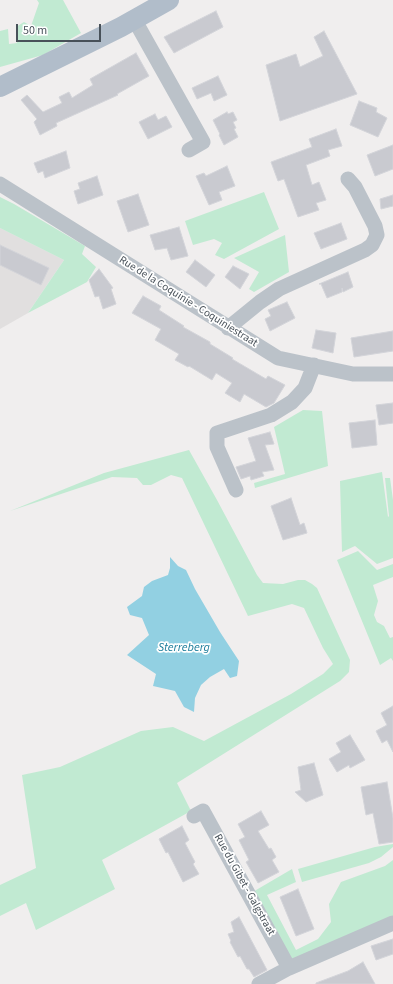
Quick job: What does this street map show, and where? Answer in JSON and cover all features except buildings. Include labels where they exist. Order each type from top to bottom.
[{"type":"main road","points":[[0,87],[92,41],[169,0]]},
{"type":"street","points":[[134,19],[203,142],[189,150]]},
{"type":"street","points":[[228,328],[260,302],[279,289],[372,246],[376,235],[375,226],[355,187],[348,179]]},
{"type":"street","name":"Rue de la Coquinie - Coquiniestraat","points":[[0,184],[278,358],[353,374],[393,374]]},
{"type":"street","points":[[236,490],[217,448],[217,433],[271,415],[292,402],[305,388],[314,365]]},
{"type":"street","name":"Rue du Gibet - Galgstraat","points":[[194,816],[203,811],[289,968]]},
{"type":"street","points":[[258,984],[289,968],[393,923]]},
{"type":"shaded area","points":[[0,228],[64,260],[28,313],[0,329]]},
{"type":"green space","points":[[37,0],[63,0],[81,33],[43,55],[0,67],[0,31],[8,29],[9,44],[17,43],[16,27],[24,22],[31,26],[39,3]]},
{"type":"green space","points":[[264,192],[279,229],[224,259],[215,255],[222,243],[214,239],[193,245],[185,221]]},
{"type":"green space","points":[[0,197],[85,246],[82,254],[96,267],[87,282],[28,313],[64,260],[0,228]]},
{"type":"green space","points":[[285,235],[289,272],[254,292],[249,289],[259,272],[234,258]]},
{"type":"green space","points":[[303,410],[322,411],[328,466],[255,488],[254,483],[285,474],[274,427]]},
{"type":"green space","points":[[189,450],[257,575],[263,583],[283,584],[298,580],[305,580],[317,588],[350,660],[349,672],[340,681],[177,783],[191,811],[102,860],[115,889],[36,930],[26,903],[0,916],[0,885],[36,868],[22,775],[60,767],[141,731],[173,727],[204,741],[291,694],[323,674],[333,664],[323,648],[304,608],[292,604],[248,616],[182,478],[171,475],[151,485],[143,485],[137,478],[112,477],[10,511],[104,473]]},
{"type":"green space","points":[[382,472],[388,517],[385,478],[390,478],[393,500],[393,558],[377,564],[355,546],[342,552],[340,481]]},
{"type":"green space","points":[[358,551],[377,570],[393,564],[393,577],[373,585],[378,601],[374,615],[377,622],[384,626],[390,638],[393,637],[393,661],[391,658],[380,665],[337,560]]},
{"type":"green space","points":[[393,844],[393,847],[381,857],[369,863],[302,882],[298,869],[375,847]]},
{"type":"green space","points":[[393,860],[393,919],[290,963],[251,893],[292,869],[296,882],[267,895],[296,950],[318,939],[331,922],[329,904],[341,882],[385,866]]},
{"type":"water","name":"Sterreberg","points":[[170,557],[178,566],[186,570],[195,589],[220,632],[239,661],[237,676],[230,678],[224,669],[210,677],[201,685],[195,698],[194,712],[184,707],[175,691],[153,686],[156,674],[127,655],[149,635],[142,618],[130,615],[127,607],[142,596],[144,587],[152,581],[168,575],[170,568]]}]
